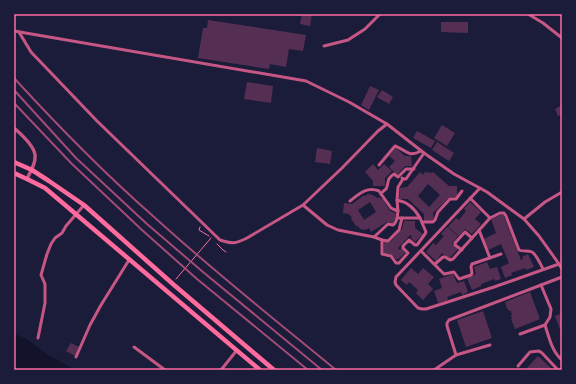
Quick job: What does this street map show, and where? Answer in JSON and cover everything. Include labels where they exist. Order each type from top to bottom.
[{"type":"main road","points":[[14,162],[32,170],[50,181],[84,205],[174,285],[274,370]]},
{"type":"main road","points":[[14,174],[45,188],[260,370]]},
{"type":"main road","points":[[45,188],[50,181]]},
{"type":"main road","points":[[204,322],[209,315]]},
{"type":"main road","points":[[254,364],[259,358]]},
{"type":"street","points":[[324,46],[348,40],[364,29],[380,14]]},
{"type":"street","points":[[528,14],[562,38]]},
{"type":"street","points":[[14,31],[306,81],[349,102],[387,124],[454,174],[487,192],[524,219],[539,236],[562,269]]},
{"type":"street","points":[[19,32],[31,52],[96,121],[220,240],[230,244],[239,243],[303,205],[387,124]]},
{"type":"street","points":[[14,128],[29,143],[35,154],[32,170],[27,179]]},
{"type":"street","points":[[379,165],[396,146],[410,154],[423,152]]},
{"type":"street","points":[[374,237],[388,224],[394,224],[396,222],[398,211],[398,187],[403,179],[406,178],[414,169],[423,152]]},
{"type":"street","points":[[399,176],[406,169],[414,169]]},
{"type":"street","points":[[381,194],[386,189],[387,180],[392,175],[394,174],[403,179]]},
{"type":"street","points":[[480,188],[396,277],[394,282],[396,285],[418,308],[426,309],[559,264]]},
{"type":"street","points":[[350,200],[370,189],[379,191],[391,208],[398,211]]},
{"type":"street","points":[[422,222],[435,222],[438,212],[449,200],[456,199],[462,191]]},
{"type":"street","points":[[524,219],[545,202],[562,192]]},
{"type":"street","points":[[470,198],[490,218]]},
{"type":"street","points":[[382,240],[382,254],[391,256],[398,264],[408,253],[403,246],[409,240],[417,245],[426,232],[416,211],[407,203],[397,200]]},
{"type":"street","points":[[38,338],[45,303],[45,284],[41,275],[47,254],[55,238],[62,233],[84,205]]},
{"type":"street","points":[[303,205],[327,225],[338,230],[388,241],[399,230],[402,218]]},
{"type":"street","points":[[435,264],[443,257],[453,260],[490,218],[500,213],[504,213],[519,250],[533,253],[543,269]]},
{"type":"street","points":[[397,218],[420,218]]},
{"type":"street","points":[[479,230],[490,258]]},
{"type":"street","points":[[462,250],[455,245],[455,243],[465,232],[472,238]]},
{"type":"street","points":[[421,251],[444,274],[454,272],[460,279],[471,275],[472,264],[501,254]]},
{"type":"street","points":[[76,357],[90,325],[101,305],[130,260]]},
{"type":"street","points":[[456,355],[447,326],[449,320],[562,277]]},
{"type":"street","points":[[520,334],[545,325],[550,316],[551,310],[541,286]]},
{"type":"street","points":[[545,325],[551,343],[562,360]]},
{"type":"street","points":[[434,370],[456,355],[490,345]]},
{"type":"street","points":[[134,347],[165,370]]},
{"type":"street","points":[[221,370],[237,350]]},
{"type":"street","points":[[518,366],[530,352],[538,351],[542,353],[558,370]]},
{"type":"path","points":[[176,279],[212,238]]},
{"type":"path","points":[[222,250],[226,252]]},
{"type":"shaded area","points":[[14,334],[25,338],[47,354],[75,370],[14,370]]},
{"type":"building","points":[[302,14],[312,14],[310,26],[300,24]]},
{"type":"building","points":[[208,20],[306,35],[303,51],[289,49],[286,67],[270,64],[269,69],[198,58],[203,28],[207,28]]},
{"type":"building","points":[[441,22],[468,22],[468,33],[441,32]]},
{"type":"building","points":[[247,82],[273,86],[271,103],[244,99]]},
{"type":"building","points":[[370,86],[379,90],[369,110],[361,105]]},
{"type":"building","points":[[382,90],[393,97],[389,104],[377,97]]},
{"type":"building","points":[[562,105],[562,114],[558,116],[555,109]]},
{"type":"building","points":[[442,125],[455,133],[447,146],[434,138]]},
{"type":"building","points":[[417,131],[435,141],[431,148],[413,138]]},
{"type":"building","points":[[437,142],[454,153],[449,161],[432,150]]},
{"type":"building","points":[[317,148],[332,151],[330,164],[315,162]]},
{"type":"building","points":[[396,148],[405,156],[411,156],[412,166],[405,166],[397,175],[389,167],[395,161],[389,156]]},
{"type":"building","points":[[373,164],[378,170],[384,164],[392,171],[385,178],[385,186],[373,186],[373,181],[365,172]]},
{"type":"building","points":[[420,172],[423,175],[425,172],[433,172],[449,186],[457,186],[457,197],[450,197],[433,213],[434,221],[424,221],[424,214],[408,199],[399,199],[400,188],[407,187]],"holes":[[[428,184],[440,195],[429,207],[418,196]]]},
{"type":"building","points":[[368,194],[377,198],[382,198],[390,211],[396,213],[394,223],[387,222],[371,232],[369,228],[366,230],[360,229],[358,226],[357,227],[349,214],[343,213],[344,203],[352,204],[364,195],[365,196]],"holes":[[[370,202],[376,212],[364,220],[358,210]]]},
{"type":"building","points":[[470,202],[481,212],[475,219],[481,224],[472,234],[465,229],[459,236],[448,227],[456,218],[459,220],[466,211],[464,209]]},
{"type":"building","points":[[503,214],[521,260],[523,259],[522,257],[528,254],[534,267],[526,270],[525,268],[511,273],[512,275],[505,278],[501,267],[509,263],[501,244],[488,250],[484,239],[496,233],[491,219]]},
{"type":"building","points":[[404,221],[415,221],[415,228],[423,234],[415,242],[410,235],[398,248],[400,250],[401,248],[405,253],[397,260],[391,254],[384,253],[384,242],[390,242],[402,229]]},
{"type":"building","points":[[447,227],[458,236],[452,244],[458,249],[449,259],[442,253],[436,261],[426,252],[433,243],[436,245],[444,236],[441,234]]},
{"type":"building","points":[[487,262],[490,269],[497,267],[501,279],[495,281],[494,279],[481,284],[481,286],[472,290],[467,278],[476,274],[474,267]]},
{"type":"building","points":[[411,268],[418,274],[423,268],[434,277],[428,284],[433,289],[423,300],[416,293],[418,290],[409,282],[407,285],[401,280]]},
{"type":"building","points":[[453,274],[457,283],[464,281],[468,292],[462,295],[461,292],[447,297],[448,300],[438,303],[434,291],[442,288],[439,279]]},
{"type":"building","points":[[530,292],[540,319],[515,329],[511,319],[511,311],[507,309],[505,302]]},
{"type":"building","points":[[483,311],[492,338],[466,347],[457,320]]},
{"type":"building","points":[[562,313],[562,334],[555,316]]},
{"type":"building","points":[[71,343],[79,347],[75,356],[66,351]]},
{"type":"building","points":[[538,356],[553,370],[525,370]]},
{"type":"railway","points":[[14,78],[47,114],[135,200],[220,275],[336,370]]},
{"type":"railway","points":[[14,90],[76,158],[147,224],[322,370]]},
{"type":"railway","points":[[14,103],[72,164],[142,230],[197,279],[308,370]]}]
